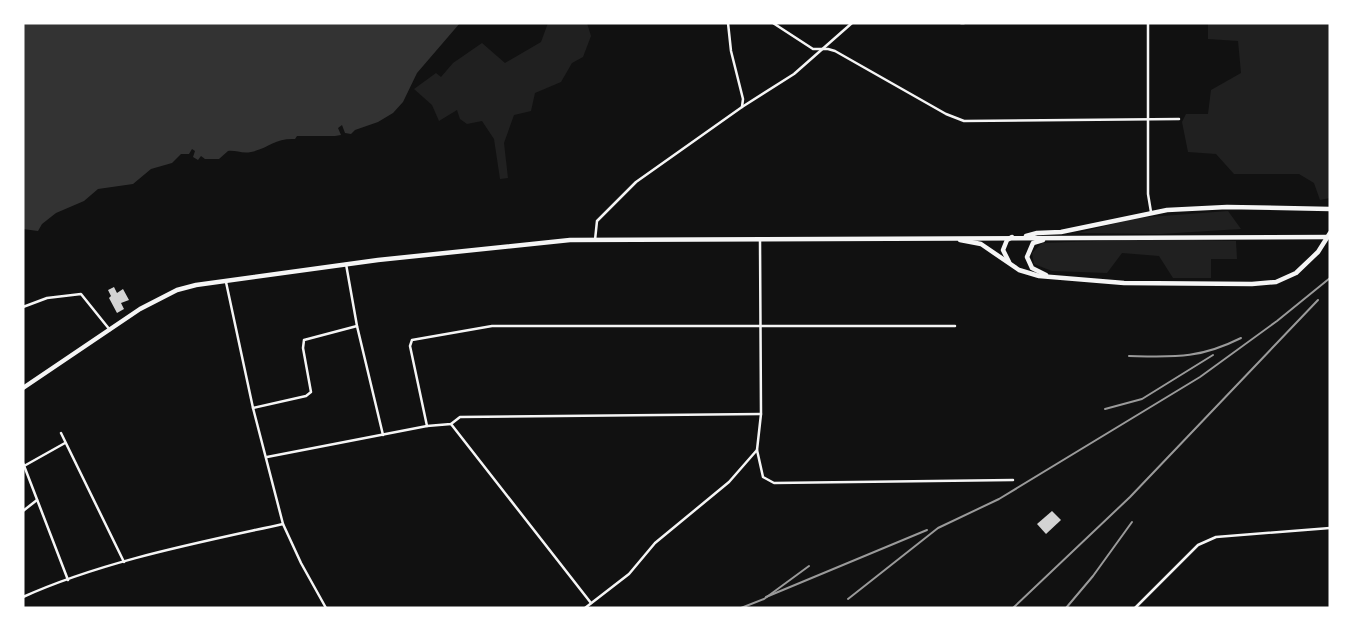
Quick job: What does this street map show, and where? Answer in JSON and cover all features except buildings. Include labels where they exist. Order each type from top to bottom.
[{"type":"main road","points":[[1022,237],[1061,232],[1151,212],[1227,207],[1330,209]]},
{"type":"main road","points":[[23,388],[140,309],[177,290],[346,264],[508,246],[595,240],[1330,235]]},
{"type":"main road","points":[[953,238],[981,244],[1024,272],[1053,278],[1252,285],[1276,282],[1292,276],[1307,264],[1330,235]]},
{"type":"main road","points":[[1010,265],[1003,250],[1007,240],[1013,237]]},
{"type":"main road","points":[[1053,278],[1032,268],[1027,257],[1033,243],[1057,238]]},
{"type":"street","points":[[728,23],[731,51],[743,99],[742,107]]},
{"type":"street","points":[[773,23],[813,49],[835,51],[946,114],[964,121],[1179,119]]},
{"type":"street","points":[[595,240],[597,220],[636,182],[793,74],[852,23]]},
{"type":"street","points":[[1148,23],[1148,194],[1151,212]]},
{"type":"street","points":[[760,239],[761,414],[757,450],[763,477],[774,483],[1013,480]]},
{"type":"street","points":[[346,264],[357,326],[383,435]]},
{"type":"street","points":[[226,281],[253,408],[283,524],[326,608]]},
{"type":"street","points":[[23,307],[47,298],[81,294],[110,330]]},
{"type":"street","points":[[253,408],[306,396],[311,392],[304,340],[357,326]]},
{"type":"street","points":[[427,426],[410,346],[412,340],[492,326],[955,326]]},
{"type":"street","points":[[267,457],[427,426],[451,424],[460,417],[761,414]]},
{"type":"street","points":[[451,424],[591,603]]},
{"type":"street","points":[[61,433],[125,563]]},
{"type":"street","points":[[65,443],[23,465],[68,580]]},
{"type":"street","points":[[585,608],[629,574],[655,543],[729,482],[757,450]]},
{"type":"street","points":[[23,511],[37,500]]},
{"type":"street","points":[[23,597],[50,585],[159,551],[283,524]]},
{"type":"street","points":[[1135,608],[1198,545],[1207,540],[1216,537],[1330,528]]},
{"type":"shaded area","points":[[23,23],[460,23],[417,73],[403,102],[393,113],[378,122],[351,134],[345,133],[342,125],[338,128],[341,135],[297,136],[295,139],[282,140],[251,152],[228,151],[219,159],[205,159],[201,156],[198,160],[193,157],[195,151],[192,149],[189,154],[181,154],[172,163],[151,169],[133,184],[98,189],[84,201],[56,213],[42,224],[38,231],[23,229]]},
{"type":"shaded area","points":[[548,23],[587,23],[591,36],[583,57],[572,63],[561,82],[535,93],[531,111],[514,115],[504,143],[508,178],[500,179],[494,139],[482,121],[467,124],[460,119],[457,110],[439,121],[432,105],[414,89],[436,73],[441,77],[453,63],[482,43],[505,63],[541,42]]},
{"type":"shaded area","points":[[1208,23],[1330,23],[1330,198],[1320,200],[1314,183],[1299,174],[1234,174],[1216,154],[1188,152],[1182,122],[1186,114],[1208,114],[1211,90],[1241,73],[1238,41],[1208,39]]},
{"type":"shaded area","points":[[1228,211],[1241,229],[1160,234],[1078,233],[1136,218]]},
{"type":"shaded area","points":[[1152,239],[1236,241],[1237,259],[1211,259],[1211,278],[1173,278],[1159,256],[1122,253],[1107,273],[1052,271],[1034,264],[1032,253],[1042,243]]},
{"type":"railway","points":[[848,599],[938,528],[999,499],[1200,377],[1330,278]]},
{"type":"railway","points":[[1013,608],[1130,497],[1318,300]]},
{"type":"railway","points":[[1129,356],[1160,357],[1199,353],[1241,338]]},
{"type":"railway","points":[[1105,409],[1142,399],[1213,355]]},
{"type":"railway","points":[[1066,608],[1132,522]]},
{"type":"railway","points":[[766,597],[927,530]]},
{"type":"railway","points":[[741,608],[764,599],[809,566]]}]
